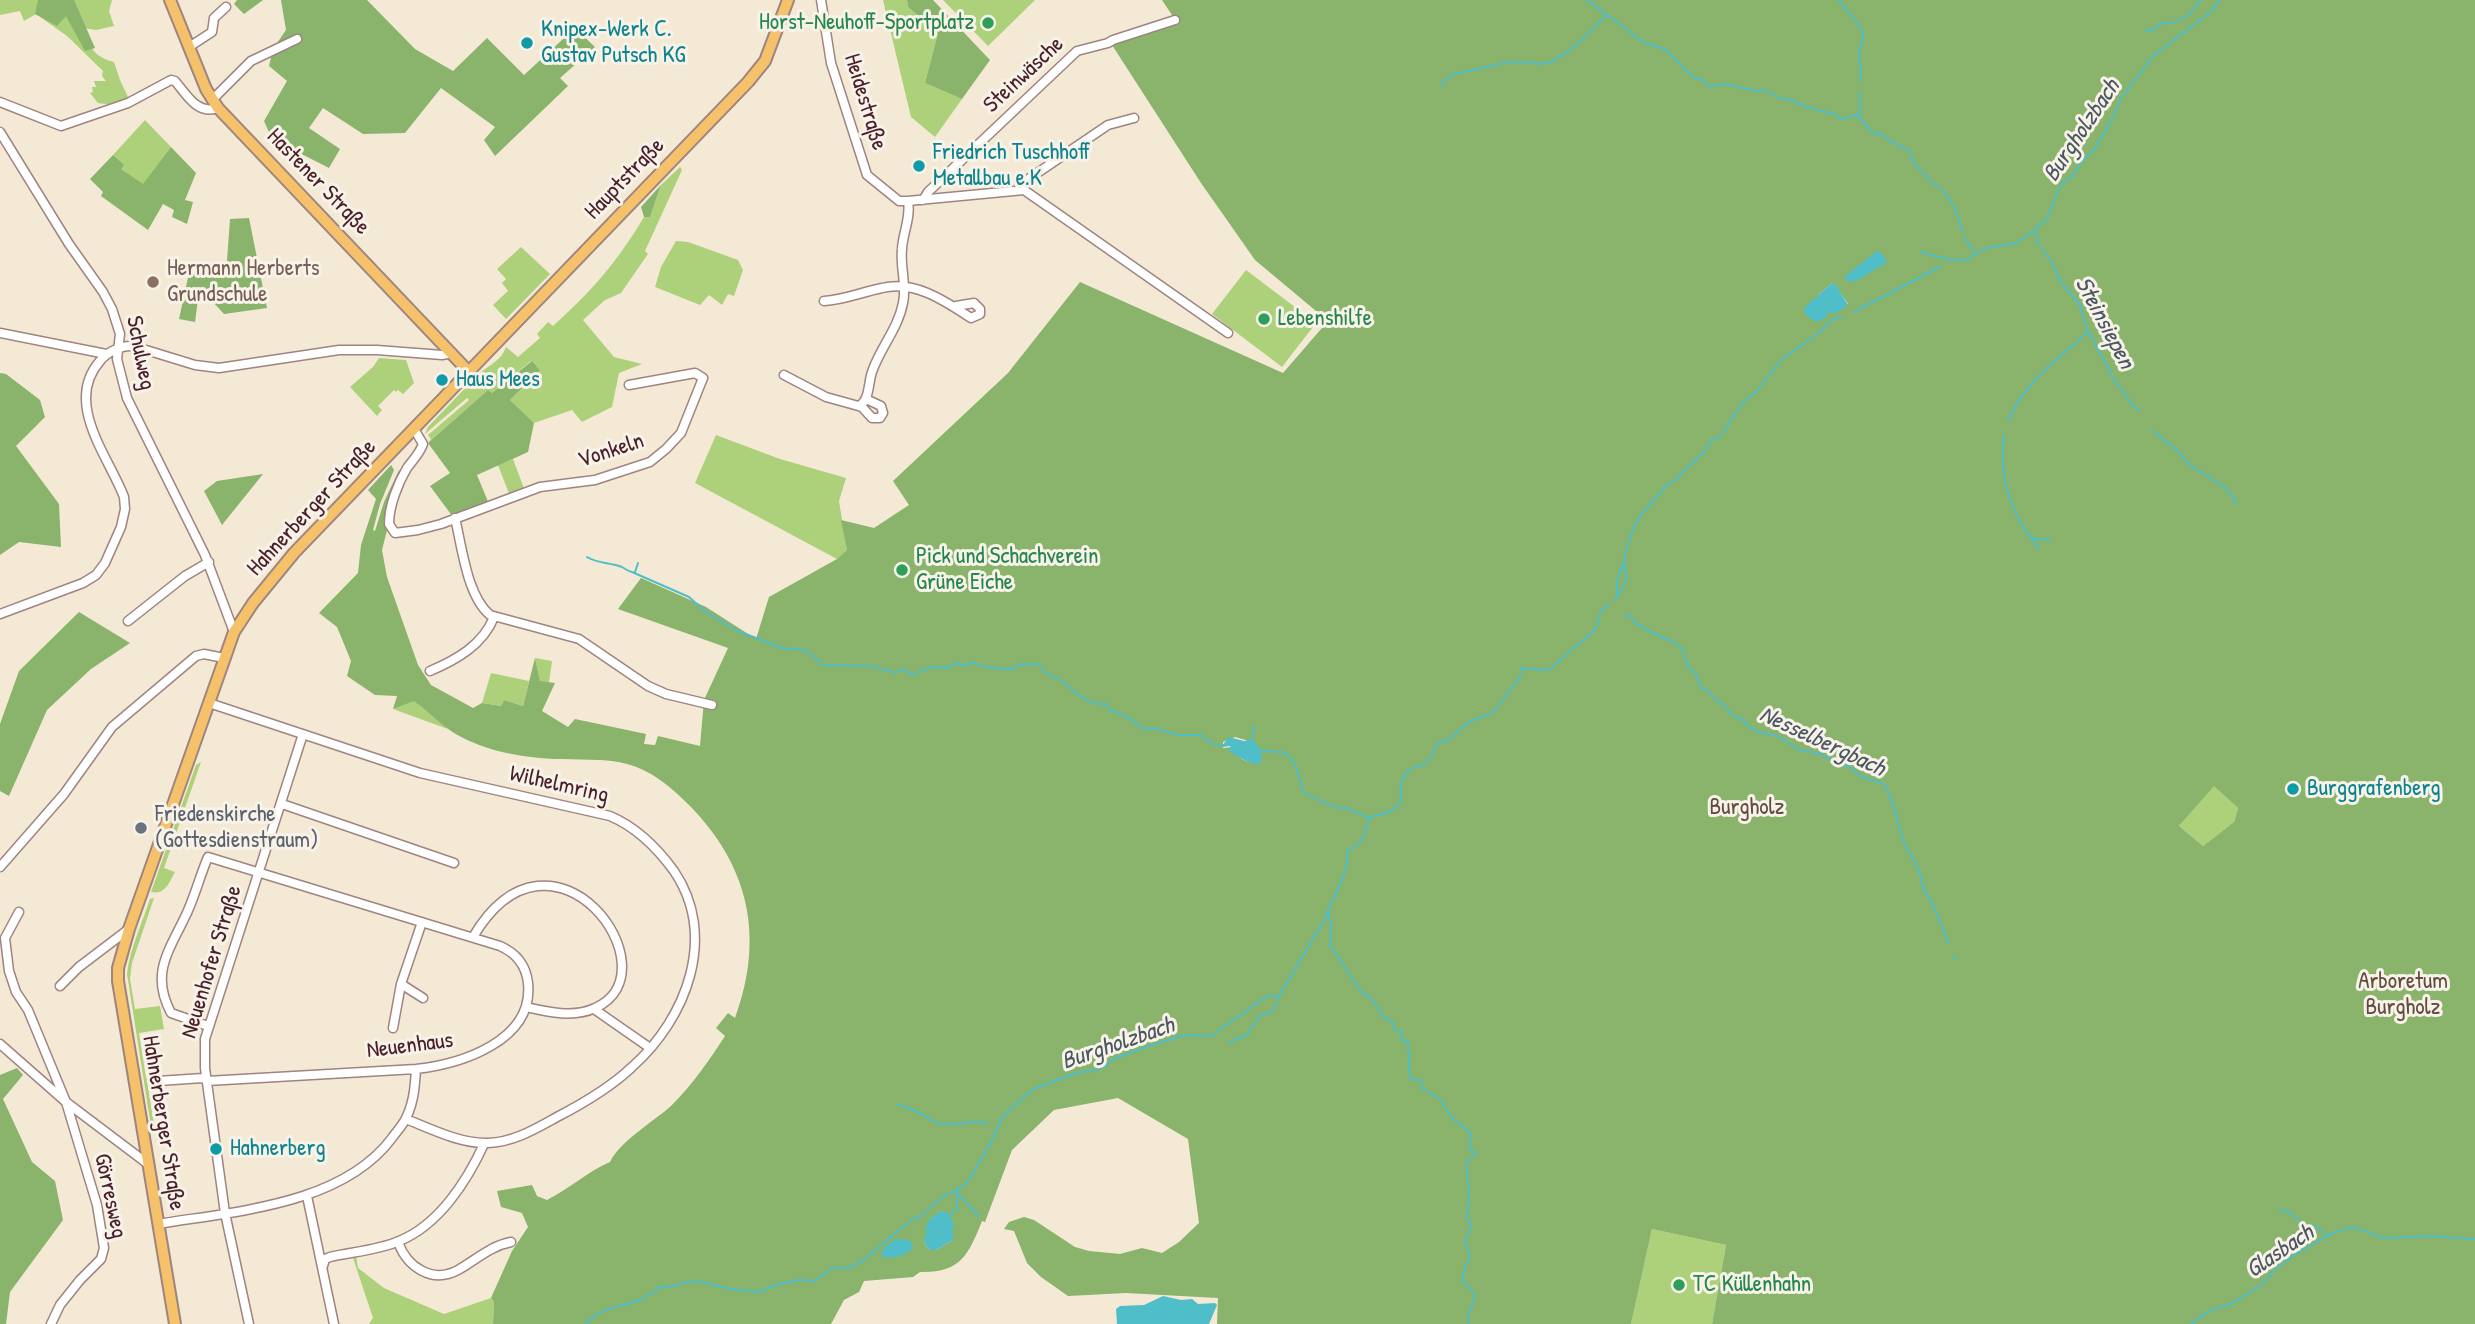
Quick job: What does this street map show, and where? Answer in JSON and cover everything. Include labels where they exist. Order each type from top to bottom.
[{"type":"main road","name":"Hastener Straße","points":[[170,0],[215,104],[469,372]]},
{"type":"main road","name":"Hauptstraße","points":[[469,372],[748,82],[765,61],[788,0]]},
{"type":"main road","name":"Hahnerberger Straße","points":[[175,1324],[118,981],[118,968],[129,929],[234,632],[280,568],[469,372]]},
{"type":"street","name":"Heidestraße","points":[[821,0],[831,63],[867,175],[899,201],[908,201]]},
{"type":"street","points":[[189,47],[212,32],[214,18],[226,7]]},
{"type":"street","name":"Steinwäsche","points":[[923,200],[928,192],[1077,51],[1175,20]]},
{"type":"street","points":[[0,102],[61,126],[128,103],[171,80],[202,109],[208,111],[251,61],[297,38]]},
{"type":"street","points":[[1024,190],[1024,182],[1108,125],[1134,118]]},
{"type":"street","name":"Schulweg","points":[[0,134],[69,244],[103,292],[120,334],[117,359],[127,398],[209,562],[234,632]]},
{"type":"street","points":[[859,407],[866,399],[875,363],[900,315],[906,287],[902,252],[910,214],[908,201],[1024,190],[1228,333]]},
{"type":"street","points":[[824,301],[854,297],[882,288],[906,287],[928,293],[956,306]]},
{"type":"street","points":[[0,333],[106,355]]},
{"type":"street","points":[[0,614],[90,579],[105,563],[121,527],[125,514],[124,497],[93,432],[86,404],[93,372],[106,355],[133,346],[195,365],[219,368],[339,350],[442,355],[452,353]]},
{"type":"street","name":"Vonkeln","points":[[414,429],[423,444],[405,471],[389,519],[392,530],[396,533],[455,518],[540,487],[596,480],[656,459],[681,433],[703,378],[695,373],[629,385]]},
{"type":"street","points":[[784,375],[826,397],[859,407],[872,418],[882,416],[881,406],[866,399]]},
{"type":"street","points":[[455,518],[467,570],[476,595],[485,610],[494,617],[585,641],[648,686],[666,694],[712,705]]},
{"type":"street","points":[[128,621],[185,576],[209,562]]},
{"type":"street","points":[[430,671],[466,652],[486,632],[494,617]]},
{"type":"street","points":[[0,867],[64,794],[117,722],[196,656],[204,654],[224,658]]},
{"type":"street","name":"Wilhelmring","points":[[209,703],[420,773],[610,816],[631,828],[646,841],[664,859],[682,886],[693,914],[696,936],[694,961],[687,987],[670,1020],[650,1048],[619,1079],[574,1108],[522,1135],[500,1142],[484,1144],[462,1139],[406,1119]]},
{"type":"street","name":"Neuenhofer Straße","points":[[249,1324],[225,1213],[204,1054],[208,1026],[260,873],[303,734]]},
{"type":"street","points":[[282,804],[454,863]]},
{"type":"street","points":[[208,1026],[171,1013],[163,998],[161,983],[170,944],[184,919],[208,857],[504,948],[519,960],[527,981],[526,1007],[565,1014],[594,1009],[607,1001],[619,983],[622,965],[614,932],[589,904],[566,890],[540,885],[518,890],[492,909],[473,937]]},
{"type":"street","name":"Görresweg","points":[[19,912],[5,938],[9,971],[66,1102],[97,1205],[104,1248],[101,1259],[60,1305],[51,1324]]},
{"type":"street","name":"Neuenhaus","points":[[393,1028],[401,984],[422,922]]},
{"type":"street","points":[[60,986],[79,967],[129,929]]},
{"type":"street","name":"Neuenhaus","points":[[401,984],[423,998]]},
{"type":"street","name":"Neuenhaus","points":[[207,1081],[447,1065],[475,1055],[506,1034],[517,1023],[526,1007]]},
{"type":"street","points":[[594,1009],[650,1048]]},
{"type":"street","points":[[0,1044],[66,1102],[148,1164]]},
{"type":"street","points":[[158,1224],[307,1196],[337,1184],[365,1167],[387,1145],[406,1119],[415,1089],[416,1069]]},
{"type":"street","points":[[158,1081],[203,1078],[207,1081]]},
{"type":"street","points":[[323,1266],[330,1256],[398,1242],[417,1232],[449,1201],[475,1164],[484,1144]]},
{"type":"street","points":[[307,1196],[334,1324]]},
{"type":"street","points":[[398,1242],[407,1261],[415,1268],[434,1275],[457,1270],[488,1250],[511,1242]]},
{"type":"green space","points":[[0,0],[112,0],[109,11],[114,26],[96,30],[83,28],[93,50],[114,62],[129,99],[113,105],[98,103],[90,93],[93,92],[92,87],[96,87],[94,81],[106,81],[102,76],[103,71],[67,36],[36,14],[24,21],[20,11],[0,15]]},
{"type":"green space","points":[[38,0],[74,0],[95,48],[85,51],[66,16],[57,26],[35,14]]},
{"type":"green space","points":[[237,0],[263,0],[244,14],[234,4]]},
{"type":"green space","points":[[281,0],[367,0],[415,49],[453,71],[487,38],[524,75],[575,28],[595,47],[560,78],[568,86],[495,156],[484,140],[495,127],[441,88],[405,133],[363,134],[323,108],[309,128],[340,149],[329,168],[272,139],[264,121],[287,81],[269,66],[273,49],[286,30]]},
{"type":"green space","points":[[883,0],[907,0],[908,7],[938,33],[925,83],[962,99],[935,137],[911,117]]},
{"type":"green space","points":[[907,0],[933,0],[990,60],[962,99],[925,83],[938,33],[908,7]]},
{"type":"green space","name":"Horst-Neuhoff-Sportplatz","points":[[943,0],[1035,0],[988,46]]},
{"type":"green space","name":"Burgholz","points":[[1162,0],[2475,0],[2475,1324],[1712,1324],[1726,1245],[1652,1229],[1631,1324],[1217,1324],[1218,1298],[1126,1293],[1068,1296],[1041,1277],[1027,1263],[1014,1231],[1004,1229],[1009,1222],[1024,1217],[1034,1220],[1075,1247],[1089,1251],[1120,1254],[1142,1248],[1162,1253],[1179,1242],[1199,1223],[1188,1139],[1118,1098],[1054,1110],[1012,1150],[985,1222],[982,1221],[967,1253],[954,1266],[934,1272],[920,1272],[913,1277],[864,1281],[859,1292],[844,1300],[831,1324],[493,1324],[494,1302],[491,1298],[512,1251],[528,1227],[522,1213],[501,1207],[497,1191],[532,1185],[537,1196],[547,1200],[610,1162],[629,1139],[671,1106],[686,1090],[725,1036],[716,1028],[728,1013],[735,1018],[749,959],[746,904],[738,877],[709,827],[668,785],[652,775],[619,762],[540,758],[487,748],[451,731],[414,701],[393,709],[397,696],[375,695],[347,676],[351,661],[337,627],[319,613],[358,573],[361,545],[376,499],[368,490],[391,465],[394,470],[380,504],[373,530],[375,531],[384,502],[399,470],[401,475],[382,550],[387,577],[418,665],[431,685],[473,708],[482,703],[501,706],[504,700],[523,706],[535,658],[540,681],[555,683],[542,711],[568,727],[575,719],[646,734],[644,744],[655,745],[658,736],[700,746],[704,700],[728,648],[618,609],[641,578],[706,607],[756,639],[769,597],[837,559],[847,550],[841,520],[874,528],[909,505],[893,481],[1008,373],[1080,282],[1283,373],[1328,321],[1255,260],[1201,183],[1112,45],[1176,21]],"holes":[[[1832,283],[1848,304],[1828,311],[1818,295]],[[1235,737],[1249,741],[1262,760],[1259,763],[1247,761],[1240,757],[1233,747],[1223,748],[1223,742]],[[2214,786],[2238,808],[2234,822],[2203,846],[2179,826]],[[942,1211],[953,1221],[953,1240],[936,1250],[930,1250],[924,1243],[931,1218]]]},
{"type":"green space","points":[[145,120],[171,147],[143,185],[121,169],[113,155]]},
{"type":"green space","points":[[171,147],[196,173],[185,200],[193,202],[187,224],[172,217],[174,210],[163,204],[148,230],[101,196],[103,192],[90,179],[113,155],[124,165],[121,169],[143,184]]},
{"type":"green space","points":[[680,167],[682,170],[645,251],[648,254],[621,293],[605,300],[583,320],[614,357],[642,364],[619,373],[612,407],[582,422],[572,410],[534,423],[510,400],[540,372],[531,361],[492,393],[488,390],[428,443],[431,439],[428,435],[469,400],[467,398],[425,434],[428,427],[479,374],[498,359],[506,347],[518,357],[540,338],[537,334],[548,322],[553,326],[592,288],[614,262],[644,217],[650,217],[661,185]]},
{"type":"green space","points":[[661,185],[650,217],[644,217],[641,207]]},
{"type":"green space","points":[[249,218],[267,308],[224,314],[212,301],[198,299],[195,322],[179,319],[189,273],[226,275],[230,219]]},
{"type":"green space","points":[[676,241],[688,242],[738,260],[743,270],[734,296],[728,294],[722,305],[709,295],[700,305],[655,287],[661,267]]},
{"type":"green space","points":[[521,247],[550,274],[506,319],[493,305],[508,291],[502,283],[506,279],[497,269]]},
{"type":"green space","name":"Lebenshilfe","points":[[1246,270],[1316,323],[1282,367],[1212,314]]},
{"type":"green space","points":[[379,358],[406,360],[414,383],[403,394],[394,390],[378,406],[382,410],[377,416],[350,387],[373,367]]},
{"type":"green space","points":[[532,361],[540,371],[510,400],[534,423],[528,452],[477,475],[489,504],[453,517],[430,486],[450,473],[428,443],[488,390],[492,393]]},
{"type":"green space","points":[[0,373],[6,374],[40,400],[45,417],[16,446],[59,504],[61,547],[19,542],[0,555]]},
{"type":"green space","points":[[716,435],[780,459],[846,478],[839,501],[847,550],[837,559],[695,483]]},
{"type":"green space","points":[[513,459],[525,491],[510,496],[498,465]]},
{"type":"green space","points":[[263,474],[222,525],[204,491],[217,481]]},
{"type":"green space","points":[[79,612],[130,643],[91,669],[47,710],[9,796],[0,791],[0,724],[19,671]]},
{"type":"green space","points":[[535,658],[552,661],[549,682],[540,682]]},
{"type":"green space","points":[[491,673],[529,681],[523,706],[504,700],[501,706],[482,703]]},
{"type":"green space","points":[[414,700],[432,713],[448,729],[393,709]]},
{"type":"green space","points":[[201,762],[164,868],[175,872],[163,890],[151,892],[196,765]]},
{"type":"green space","points":[[2214,785],[2238,808],[2234,822],[2203,846],[2179,826]]},
{"type":"green space","points":[[154,898],[132,963],[130,979],[135,1009],[160,1006],[164,1029],[139,1033],[146,1078],[172,1075],[170,1078],[147,1081],[154,1125],[151,1126],[127,974],[150,899]]},
{"type":"green space","points":[[17,1068],[23,1075],[3,1099],[32,1162],[55,1181],[63,1220],[10,1292],[6,1324],[0,1324],[0,1075]]},
{"type":"green space","name":"TC Küllenhahn","points":[[1652,1229],[1726,1245],[1712,1324],[1631,1324]]},
{"type":"green space","points":[[352,1255],[356,1255],[358,1268],[384,1288],[444,1314],[491,1298],[494,1302],[493,1324],[369,1324],[373,1318]]},
{"type":"water","points":[[1877,251],[1886,263],[1856,281],[1848,281],[1844,277]]},
{"type":"water","points":[[1832,283],[1848,305],[1835,314],[1828,312],[1826,318],[1816,322],[1807,316],[1803,309],[1816,297],[1819,298],[1818,295]]},
{"type":"water","points":[[1229,737],[1244,741],[1252,739],[1261,750],[1262,760],[1259,764],[1235,755],[1228,750],[1231,746],[1221,747]]},
{"type":"water","points":[[942,1211],[948,1213],[953,1221],[953,1240],[936,1250],[930,1250],[924,1243],[927,1224]]},
{"type":"water","points":[[896,1239],[910,1240],[913,1248],[897,1257],[880,1255],[888,1244]]},
{"type":"water","points":[[1163,1296],[1181,1300],[1192,1299],[1198,1304],[1217,1305],[1209,1324],[1117,1324],[1116,1309],[1120,1306],[1144,1305]]},
{"type":"waterway","points":[[1587,0],[1645,43],[1665,49],[1693,77],[1703,80],[1710,87],[1723,84],[1765,90],[1781,99],[1793,100],[1828,113],[1833,112],[1840,119],[1857,115],[1874,134],[1881,133],[1891,142],[1910,151],[1914,164],[1946,194],[1963,232]]},
{"type":"waterway","points":[[1839,0],[1862,32],[1859,81]]},
{"type":"waterway","points":[[2144,32],[2161,23],[2184,18],[2200,0]]},
{"type":"waterway","name":"Burgholzbach","points":[[1920,252],[1951,260],[1966,260],[1986,248],[2016,243],[2035,230],[2048,217],[2061,184],[2072,177],[2082,161],[2094,150],[2121,98],[2153,56],[2213,10],[2219,0]]},
{"type":"waterway","points":[[1440,87],[1453,75],[1461,72],[1508,63],[1548,63],[1579,42],[1605,15]]},
{"type":"waterway","points":[[1860,92],[1860,102]]},
{"type":"waterway","points":[[1860,105],[1860,118]]},
{"type":"waterway","name":"Steinsiepen","points":[[2035,230],[2039,246]]},
{"type":"waterway","points":[[1965,238],[1977,254]]},
{"type":"waterway","name":"Steinsiepen","points":[[2042,249],[2052,262],[2060,281],[2080,305],[2087,329],[2113,378],[2133,406],[2140,411]]},
{"type":"waterway","name":"Burgholzbach","points":[[1854,312],[1941,266]]},
{"type":"waterway","name":"Burgholzbach","points":[[1615,600],[1627,580],[1625,553],[1642,513],[1667,485],[1704,452],[1711,440],[1719,438],[1743,402],[1755,393],[1783,358],[1818,334],[1831,320],[1842,317]]},
{"type":"waterway","points":[[2008,421],[2032,383],[2088,332]]},
{"type":"waterway","name":"Steinsiepen","points":[[2153,431],[2177,450],[2190,465],[2223,486],[2236,504]]},
{"type":"waterway","points":[[2004,435],[2003,466],[2009,496],[2021,523],[2039,549]]},
{"type":"waterway","points":[[2032,538],[2051,540]]},
{"type":"waterway","points":[[587,557],[622,567],[689,597],[707,613],[738,631],[782,648],[805,650],[821,665],[873,666],[895,673],[902,669],[913,675],[929,668],[946,668],[957,663],[965,666],[974,662],[980,666],[1012,670],[1017,665],[1039,664],[1047,674],[1063,682],[1082,697],[1098,704],[1107,704],[1109,710],[1127,717],[1142,729],[1153,728],[1179,735],[1201,735],[1210,743],[1223,746]]},
{"type":"waterway","points":[[635,572],[638,563]]},
{"type":"waterway","points":[[1617,595],[1617,581],[1623,563]]},
{"type":"waterway","name":"Burgholzbach","points":[[585,1324],[604,1311],[642,1299],[660,1286],[672,1287],[699,1281],[729,1289],[760,1292],[775,1285],[799,1280],[815,1281],[831,1268],[848,1268],[861,1262],[910,1221],[967,1183],[1002,1117],[1033,1089],[1079,1072],[1093,1071],[1113,1059],[1185,1035],[1211,1036],[1267,996],[1279,996],[1325,919],[1345,870],[1347,852],[1362,841],[1370,817],[1395,809],[1399,804],[1402,779],[1407,772],[1427,762],[1438,742],[1449,740],[1470,721],[1493,713],[1520,677],[1521,668],[1550,669],[1595,630],[1601,611],[1609,604]]},
{"type":"waterway","name":"Nesselbergbach","points":[[1625,615],[1631,616],[1635,623],[1682,648],[1688,667],[1697,675],[1701,688],[1706,689],[1734,717],[1741,718],[1750,728],[1778,736],[1799,750],[1817,753],[1853,769],[1860,776],[1884,784],[1893,803],[1902,837],[1948,943]]},
{"type":"waterway","points":[[1252,739],[1254,726]]},
{"type":"waterway","points":[[1259,750],[1287,754],[1297,769],[1303,792],[1335,807],[1346,808],[1368,817]]},
{"type":"waterway","points":[[1328,911],[1331,924],[1330,945],[1362,993],[1370,997],[1385,1019],[1392,1021],[1395,1030],[1402,1032],[1401,1040],[1408,1041],[1410,1079],[1421,1080],[1422,1088],[1440,1099],[1451,1117],[1471,1133],[1469,1147],[1476,1154],[1466,1162],[1469,1195],[1467,1217],[1471,1226],[1465,1242],[1470,1257],[1463,1274],[1463,1282],[1474,1295],[1467,1318],[1469,1324]]},
{"type":"waterway","points":[[1954,955],[1955,960]]},
{"type":"waterway","points":[[1229,1042],[1247,1035],[1260,1015],[1273,1012],[1279,996]]},
{"type":"waterway","points":[[896,1104],[940,1123],[988,1124]]},
{"type":"waterway","points":[[951,1215],[957,1208],[957,1191]]},
{"type":"waterway","points":[[957,1192],[979,1217]]},
{"type":"waterway","points":[[2279,1210],[2289,1212],[2305,1225]]},
{"type":"waterway","points":[[2313,1225],[2329,1236]]},
{"type":"waterway","name":"Glasbach","points":[[2191,1324],[2216,1308],[2244,1296],[2290,1259],[2342,1230],[2358,1229],[2385,1238],[2430,1236],[2475,1239]]},
{"type":"place","name":"Horst-Neuhoff-Sportplatz","points":[[988,23]]},
{"type":"place","name":"Knipex-Werk C. Gustav Putsch KG","points":[[527,43]]},
{"type":"place","name":"Friedrich Tuschhoff Metallbau e.K","points":[[919,166]]},
{"type":"place","name":"Hermann Herberts Grundschule","points":[[153,282]]},
{"type":"place","name":"Lebenshilfe","points":[[1264,319]]},
{"type":"place","name":"Haus Mees","points":[[442,380]]},
{"type":"place","name":"Pick und Schachverein Grüne Eiche","points":[[902,570]]},
{"type":"place","name":"Burggrafenberg","points":[[2293,789]]},
{"type":"place","name":"Friedenskirche (Gottesdienstraum)","points":[[141,828]]},
{"type":"place","name":"Hahnerberg","points":[[216,1149]]},
{"type":"place","name":"TC Küllenhahn","points":[[1679,1285]]},
{"type":"park label","name":"Arboretum Burgholz","points":[[2403,995]]}]
